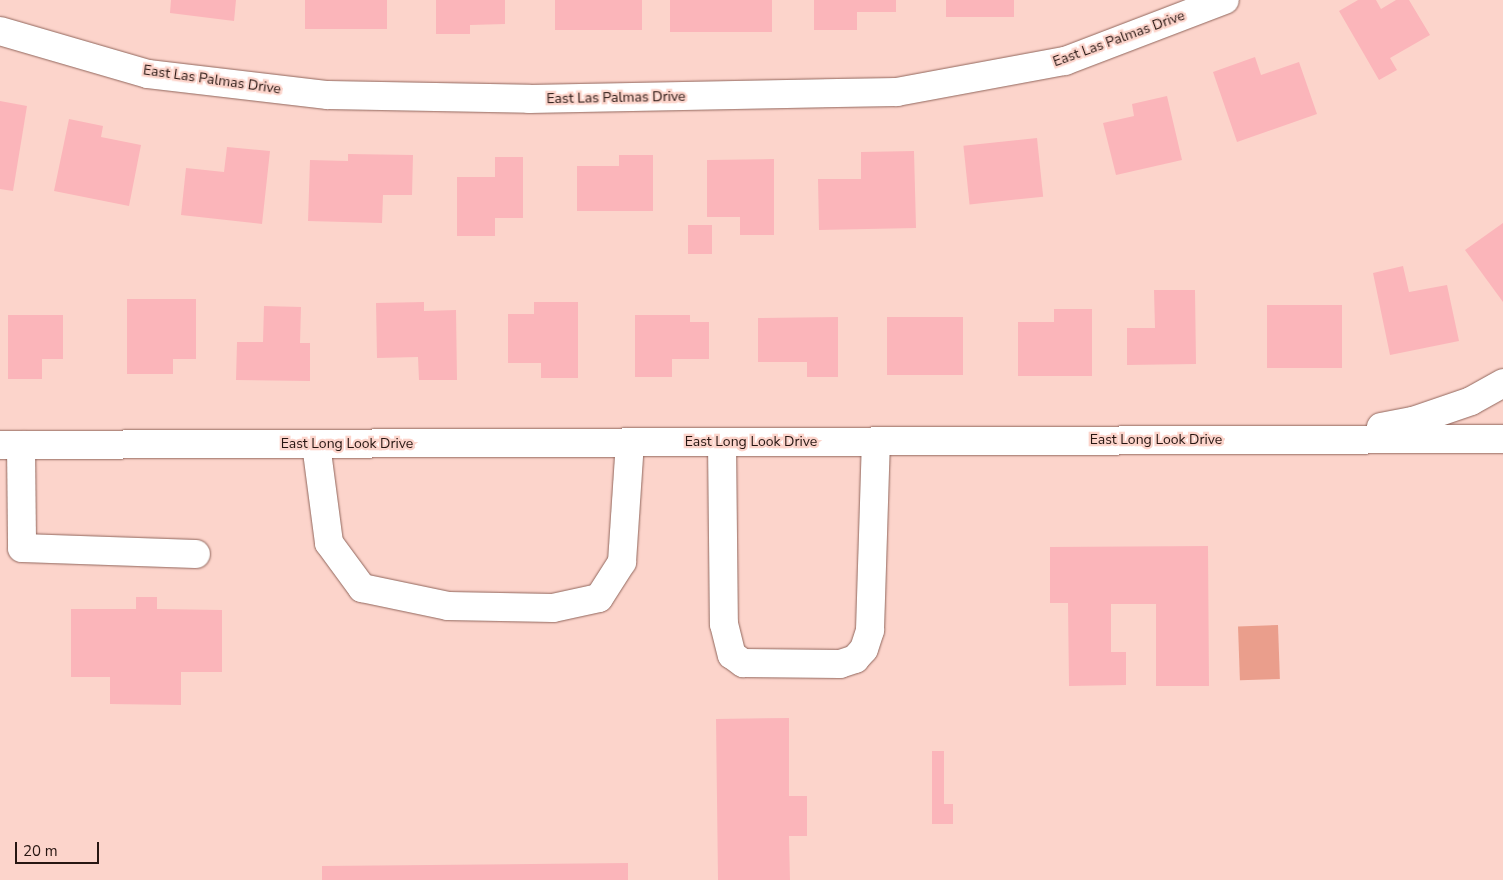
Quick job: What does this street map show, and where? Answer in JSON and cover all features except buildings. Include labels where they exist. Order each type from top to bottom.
[{"type":"street","name":"East Las Palmas Drive","points":[[0,31],[148,74],[328,95],[529,99],[897,92],[1065,61],[1225,0]]},
{"type":"street","points":[[1315,439],[1413,421],[1471,401],[1503,383]]},
{"type":"street","name":"East Long Look Drive","points":[[10,445],[1503,439]]},
{"type":"street","points":[[722,442],[724,624],[732,655],[743,663],[840,664],[855,659],[864,648],[870,630],[876,441]]},
{"type":"street","points":[[316,444],[329,543],[362,588],[448,606],[553,608],[600,598],[622,562],[630,442]]},
{"type":"street","points":[[10,445],[22,548],[196,554]]},
{"type":"shaded area","points":[[1278,625],[1280,679],[1240,680],[1238,626]]}]
